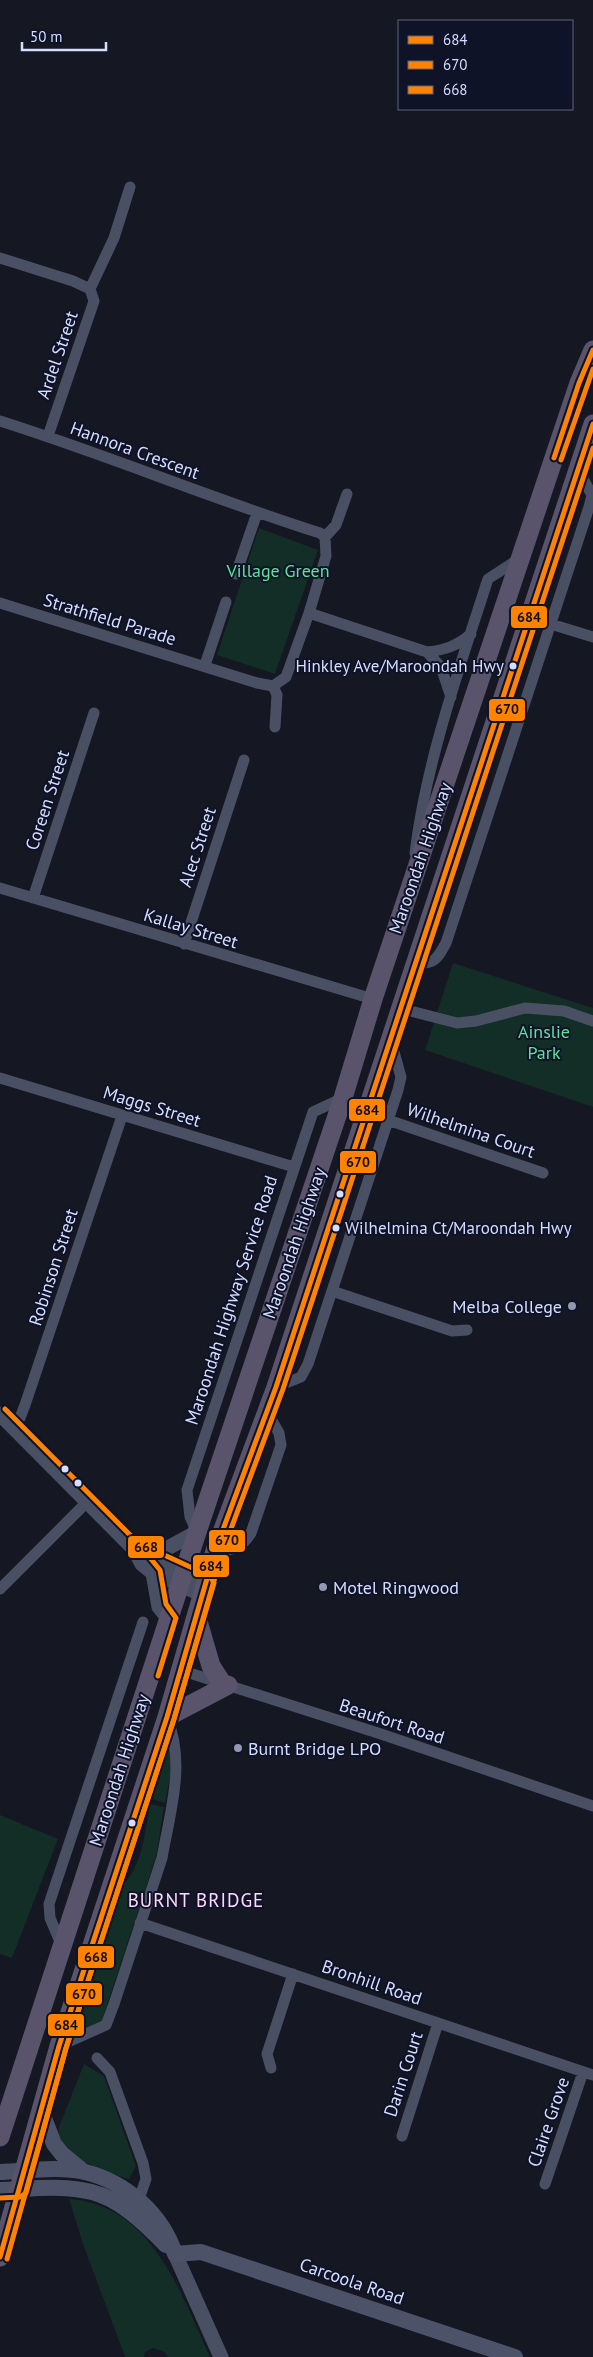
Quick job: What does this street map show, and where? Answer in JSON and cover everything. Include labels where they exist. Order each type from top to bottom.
[{"type":"highway","name":"Maroondah Highway","points":[[0,2137],[62,1946],[118,1736],[155,1662],[520,558],[579,383],[593,350]]},
{"type":"highway","name":"Maroondah Highway","points":[[0,2257],[60,2046],[167,1717],[215,1551],[276,1387],[528,617],[583,466],[591,436]]},
{"type":"highway","points":[[560,441],[591,436]]},
{"type":"highway","points":[[373,999],[399,1008]]},
{"type":"highway","points":[[167,1717],[225,1684],[211,1666],[197,1618]]},
{"type":"highway","points":[[155,1662],[180,1670]]},
{"type":"main road","points":[[41,2110],[54,2144],[62,2154],[84,2172],[102,2178],[135,2206],[175,2254]]},
{"type":"main road","points":[[0,2172],[21,2180],[58,2188],[81,2190],[135,2206]]},
{"type":"main road","points":[[0,2190],[21,2180],[84,2172]]},
{"type":"main road","name":"Carcoola Road","points":[[175,2254],[202,2252],[490,2353],[515,2357]]},
{"type":"street","points":[[0,258],[90,289],[114,238],[130,187]]},
{"type":"street","name":"Ardel Street","points":[[48,436],[94,301],[90,289]]},
{"type":"street","name":"Hannora Crescent","points":[[0,421],[48,436],[326,537]]},
{"type":"street","points":[[414,964],[431,963],[446,943],[592,495],[583,466]]},
{"type":"street","points":[[275,727],[277,695],[273,686],[286,677],[309,613],[326,556],[326,537],[336,525],[347,494]]},
{"type":"street","points":[[236,574],[257,513]]},
{"type":"street","points":[[411,887],[417,837],[451,696],[488,579],[520,558]]},
{"type":"street","points":[[205,666],[226,602]]},
{"type":"street","name":"Strathfield Parade","points":[[2,605],[257,683],[273,686]]},
{"type":"street","points":[[309,613],[427,652],[445,650],[462,642],[471,634]]},
{"type":"street","points":[[528,617],[593,637]]},
{"type":"street","points":[[427,652],[441,667],[451,696]]},
{"type":"street","name":"Coreen Street","points":[[33,898],[94,713]]},
{"type":"street","name":"Alec Street","points":[[184,944],[244,760]]},
{"type":"street","name":"Kallay Street","points":[[0,888],[373,999]]},
{"type":"street","points":[[399,1008],[456,1023],[476,1021],[525,1008],[555,1009],[593,1021]]},
{"type":"street","points":[[276,1387],[300,1376],[308,1364],[388,1120],[401,1077],[390,1036]]},
{"type":"street","name":"Maggs Street","points":[[0,1078],[294,1167]]},
{"type":"street","name":"Maroondah Highway Service Road","points":[[197,1532],[190,1517],[187,1490],[294,1167],[313,1112],[343,1098]]},
{"type":"street","name":"Robinson Street","points":[[12,1426],[20,1418],[26,1405],[122,1116]]},
{"type":"street","name":"Wilhelmina Court","points":[[388,1120],[543,1173]]},
{"type":"street","points":[[332,1291],[452,1331],[467,1330]]},
{"type":"street","points":[[215,1551],[231,1550],[244,1544],[251,1533],[281,1445],[278,1433],[267,1412]]},
{"type":"street","points":[[0,1414],[134,1549],[142,1564],[153,1573],[182,1579]]},
{"type":"street","points":[[0,1589],[87,1502]]},
{"type":"street","points":[[153,1556],[197,1532]]},
{"type":"street","points":[[134,1549],[153,1556],[182,1579],[205,1590]]},
{"type":"street","points":[[153,1573],[159,1606],[169,1619]]},
{"type":"street","points":[[62,1946],[50,1918],[49,1904],[118,1736],[143,1622]]},
{"type":"street","name":"Beaufort Road","points":[[180,1670],[593,1806]]},
{"type":"street","points":[[60,2046],[106,2024],[162,1858],[178,1764],[174,1733],[167,1717]]},
{"type":"street","name":"Bronhill Road","points":[[140,1923],[588,2073]]},
{"type":"street","points":[[271,2068],[267,2054],[293,1974]]},
{"type":"street","name":"Darin Court","points":[[402,2136],[438,2023]]},
{"type":"street","points":[[98,2058],[110,2072],[143,2163],[146,2179],[135,2206]]},
{"type":"street","name":"Claire Grove","points":[[545,2184],[588,2073]]},
{"type":"street","points":[[175,2254],[221,2357]]},
{"type":"green space","name":"Village Green","points":[[259,528],[318,550],[275,674],[217,655]]},
{"type":"green space","name":"Ainslie Park","points":[[453,963],[593,1008],[593,1107],[425,1050]]},
{"type":"green space","points":[[170,1742],[173,1762],[165,1803],[149,1798]]},
{"type":"green space","points":[[150,1804],[164,1807],[156,1857],[102,2020],[99,2024],[81,2031],[78,2029],[119,1889],[127,1880],[138,1861]]},
{"type":"green space","points":[[0,1815],[58,1839],[12,1958],[0,1954]]},
{"type":"green space","points":[[84,2064],[104,2076],[136,2166],[129,2179],[75,2157],[68,2152],[58,2138],[59,2127]]},
{"type":"green space","points":[[69,2199],[97,2205],[122,2217],[142,2234],[174,2280],[210,2357],[168,2357],[164,2352],[153,2348],[145,2352],[144,2357],[125,2357],[83,2244]]},
{"type":"transit line","name":"684","points":[[554,458],[579,383],[593,350]]},
{"type":"transit line","name":"670","points":[[561,460],[593,369]]},
{"type":"transit line","name":"684","points":[[0,2257],[59,2046],[167,1717],[215,1551],[276,1387],[593,424]]},
{"type":"transit line","name":"670","points":[[7,2259],[66,2048],[174,1719],[222,1553],[283,1389],[593,448]]},
{"type":"transit line","name":"668","points":[[0,2198],[20,2197],[26,2193],[66,2048],[174,1719],[214,1583],[210,1576],[138,1543],[5,1409]]},
{"type":"transit line","name":"668","points":[[133,1537],[160,1570],[166,1604],[176,1618],[158,1676]]},
{"type":"place","name":"Hinkley Ave/Maroondah Hwy","points":[[513,666]]},
{"type":"place","name":"Wilhelmina Ct/Maroondah Hwy","points":[[336,1228]]},
{"type":"place","name":"Melba College","points":[[572,1306]]},
{"type":"place","name":"Motel Ringwood","points":[[323,1587]]},
{"type":"place","name":"Burnt Bridge LPO","points":[[238,1748]]},
{"type":"district","name":"BURNT BRIDGE","points":[[196,1900]]}]
